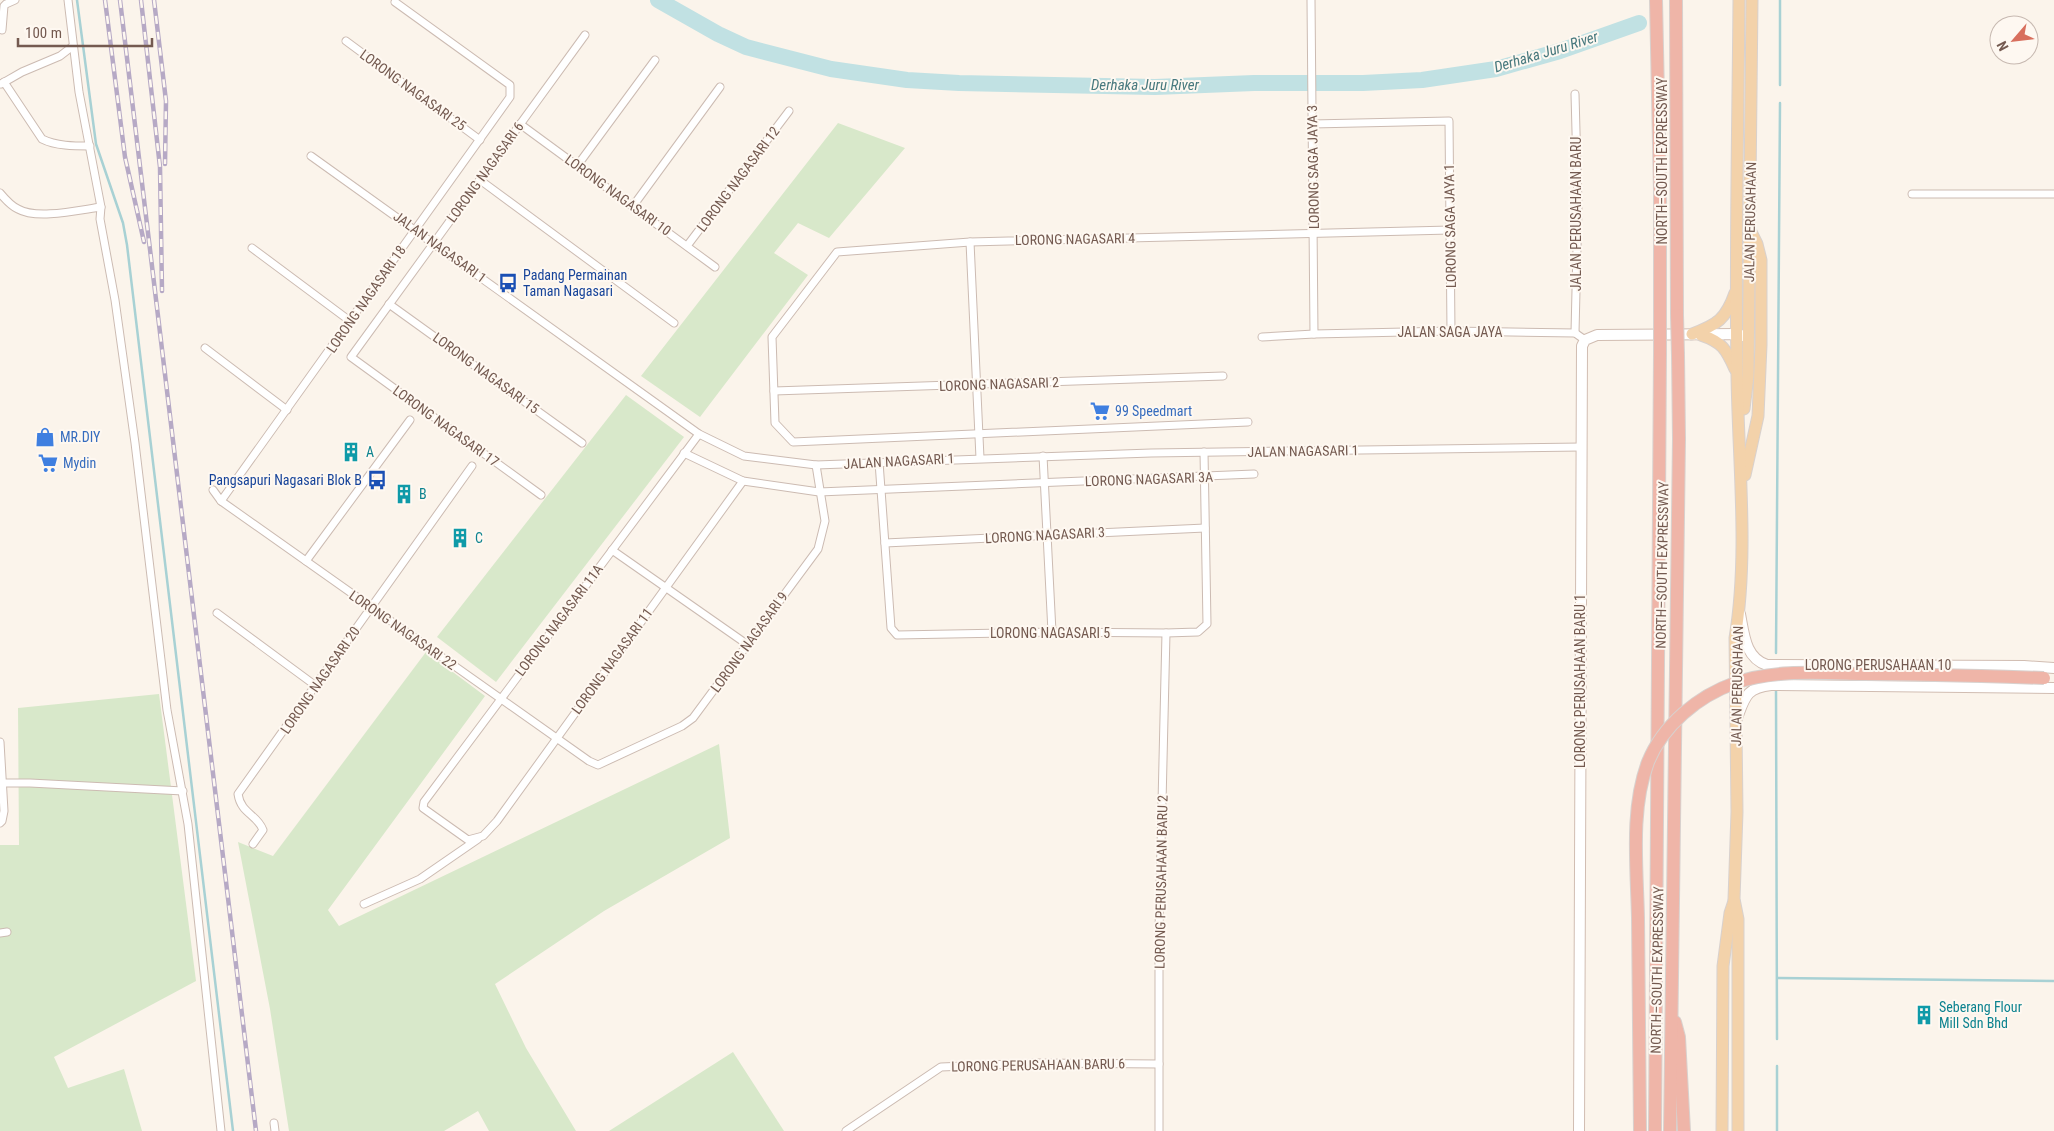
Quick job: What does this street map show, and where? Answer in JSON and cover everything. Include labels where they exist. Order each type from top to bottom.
[{"type":"highway","name":"NORTH–SOUTH EXPRESSWAY","points":[[1655,1131],[1660,353],[1660,191],[1656,0]]},
{"type":"highway","name":"NORTH–SOUTH EXPRESSWAY","points":[[1670,1131],[1679,439],[1676,0]]},
{"type":"highway","points":[[1640,1131],[1638,794],[1649,760],[1673,724],[1695,704],[1712,693],[1736,683],[1780,674],[1885,674],[2049,678]]},
{"type":"highway","points":[[1671,1013],[1679,1037],[1684,1131]]},
{"type":"main road","name":"JALAN PERUSAHAAN","points":[[1739,0],[1737,285],[1748,376],[1739,443]]},
{"type":"main road","name":"JALAN PERUSAHAAN","points":[[1738,1131],[1738,919],[1734,899],[1737,812],[1735,638],[1740,610],[1742,492],[1737,373],[1743,336],[1750,230],[1752,0]]},
{"type":"main road","points":[[1742,492],[1758,416],[1761,345],[1761,260],[1757,244],[1750,230]]},
{"type":"main road","points":[[1696,335],[1721,320],[1730,307],[1737,285]]},
{"type":"main road","points":[[1696,335],[1713,339],[1724,348],[1737,373]]},
{"type":"main road","name":"JALAN PERUSAHAAN","points":[[1722,1131],[1723,966],[1730,913],[1734,899]]},
{"type":"main road","points":[[1722,1053],[1738,1053]]},
{"type":"street","points":[[2,30],[2,5],[16,0]]},
{"type":"street","points":[[68,0],[79,92],[101,207],[100,219],[115,300],[135,443],[162,681],[183,791],[221,1131]]},
{"type":"street","name":"LORONG SAGA JAYA 3","points":[[1311,0],[1314,334]]},
{"type":"street","name":"LORONG NAGASARI 18","points":[[221,501],[510,97],[510,84],[395,2]]},
{"type":"street","name":"LORONG NAGASARI 6","points":[[351,357],[585,35]]},
{"type":"street","name":"LORONG NAGASARI 25","points":[[346,41],[480,140]]},
{"type":"street","points":[[73,46],[60,56],[22,72],[2,83],[42,139],[47,142],[66,145],[90,146]]},
{"type":"street","points":[[577,166],[655,60]]},
{"type":"street","points":[[633,206],[720,87]]},
{"type":"street","name":"JALAN PERUSAHAAN BARU","points":[[1575,94],[1578,206],[1575,333]]},
{"type":"street","name":"LORONG NAGASARI 12","points":[[687,246],[789,111]]},
{"type":"street","name":"LORONG SAGA JAYA 1","points":[[1312,124],[1449,121],[1452,331]]},
{"type":"street","name":"LORONG NAGASARI 10","points":[[520,124],[715,266]]},
{"type":"street","name":"JALAN NAGASARI 1","points":[[311,156],[699,434],[744,456],[816,465],[980,458],[1204,452],[1581,447]]},
{"type":"street","points":[[480,180],[674,323]]},
{"type":"street","points":[[0,193],[18,210],[29,213],[39,214],[101,207]]},
{"type":"street","points":[[1912,194],[2054,194]]},
{"type":"street","name":"LORONG NAGASARI 4","points":[[774,391],[772,337],[837,252],[970,242],[1450,230]]},
{"type":"street","points":[[970,242],[980,458]]},
{"type":"street","points":[[252,248],[350,321]]},
{"type":"street","name":"LORONG NAGASARI 15","points":[[390,304],[582,443]]},
{"type":"street","name":"JALAN SAGA JAYA","points":[[1262,337],[1452,331],[1575,333]]},
{"type":"street","points":[[1575,333],[1585,340],[1597,335],[1743,336],[1761,345]]},
{"type":"street","name":"LORONG PERUSAHAAN BARU 1","points":[[1579,1131],[1581,447],[1582,346],[1585,340]]},
{"type":"street","points":[[205,348],[287,410]]},
{"type":"street","name":"LORONG NAGASARI 17","points":[[351,357],[541,495]]},
{"type":"street","name":"LORONG NAGASARI 2","points":[[774,391],[1223,376]]},
{"type":"street","points":[[774,391],[776,423],[793,442],[1248,422]]},
{"type":"street","points":[[306,561],[410,420]]},
{"type":"street","name":"LORONG NAGASARI 11A","points":[[478,838],[468,840],[423,808],[424,802],[699,434]]},
{"type":"street","points":[[1204,452],[1205,528]]},
{"type":"street","name":"JALAN NAGASARI 1","points":[[684,453],[743,481],[819,492],[1044,483]]},
{"type":"street","points":[[1043,456],[1052,632]]},
{"type":"street","points":[[879,462],[885,543]]},
{"type":"street","name":"LORONG NAGASARI 9","points":[[598,765],[682,726],[693,718],[748,645],[818,548],[825,521],[816,465]]},
{"type":"street","name":"LORONG NAGASARI 20","points":[[253,844],[263,830],[261,824],[242,809],[238,794],[472,466]]},
{"type":"street","name":"LORONG NAGASARI 3A","points":[[1044,483],[1254,474]]},
{"type":"street","name":"LORONG NAGASARI 11","points":[[364,904],[420,879],[483,836],[497,821],[743,481]]},
{"type":"street","name":"LORONG NAGASARI 22","points":[[213,490],[221,501],[500,699],[589,761],[598,765]]},
{"type":"street","name":"LORONG NAGASARI 3","points":[[885,543],[1205,528]]},
{"type":"street","name":"LORONG NAGASARI 5","points":[[885,543],[891,628],[897,634],[1198,632],[1207,624],[1205,528]]},
{"type":"street","points":[[612,550],[748,645]]},
{"type":"street","name":"LORONG PERUSAHAAN 10","points":[[1740,610],[1750,653],[1757,661],[1767,665],[2024,666],[2054,668]]},
{"type":"street","points":[[217,613],[316,686]]},
{"type":"street","name":"LORONG PERUSAHAAN BARU 2","points":[[1159,1131],[1160,922],[1166,633]]},
{"type":"street","name":"LORONG PERUSAHAAN 10","points":[[1735,724],[1744,699],[1749,692],[1756,687],[1771,685],[2054,688]]},
{"type":"street","points":[[0,742],[4,812],[0,823]]},
{"type":"street","points":[[2,783],[183,791]]},
{"type":"street","name":"LORONG PERUSAHAAN BARU 6","points":[[846,1131],[941,1067],[1038,1063],[1159,1064]]},
{"type":"green space","points":[[838,123],[905,148],[829,238],[798,223],[774,253],[808,275],[700,417],[641,376]]},
{"type":"green space","points":[[626,395],[684,437],[496,682],[437,637]]},
{"type":"green space","points":[[426,652],[485,696],[328,910],[339,926],[719,744],[730,838],[604,911],[495,984],[526,1048],[576,1131],[489,1131],[478,1111],[444,1131],[289,1131],[270,1009],[238,842],[273,856]]},
{"type":"green space","points":[[159,694],[196,981],[54,1057],[68,1088],[124,1069],[142,1131],[0,1131],[0,845],[19,845],[18,708]]},
{"type":"green space","points":[[733,1052],[784,1131],[609,1131]]},
{"type":"waterway","points":[[77,0],[96,144],[123,223],[127,245],[233,1131]]},
{"type":"waterway","name":"Derhaka Juru River","points":[[658,0],[718,34],[746,47],[831,69],[907,80],[959,83],[1155,87],[1422,80],[1496,69],[1560,51],[1639,23]]},
{"type":"waterway","points":[[1780,0],[1780,85]]},
{"type":"waterway","points":[[1776,653],[1780,103]]},
{"type":"waterway","points":[[1776,691],[1777,1039]]},
{"type":"waterway","points":[[1778,978],[2054,981]]},
{"type":"waterway","points":[[1777,1066],[1777,1131]]},
{"type":"railway","points":[[105,0],[125,157],[144,242]]},
{"type":"railway","points":[[120,0],[256,1131]]},
{"type":"railway","points":[[141,0],[160,167],[162,291]]},
{"type":"railway","points":[[154,0],[166,101],[165,164]]},
{"type":"place","name":"Padang Permainan Taman Nagasari","points":[[508,283]]},
{"type":"place","name":"99 Speedmart","points":[[1100,411]]},
{"type":"place","name":"MR.DIY","points":[[45,437]]},
{"type":"place","name":"A","points":[[351,452]]},
{"type":"place","name":"Mydin","points":[[48,463]]},
{"type":"place","name":"Pangsapuri Nagasari Blok B","points":[[377,480]]},
{"type":"place","name":"B","points":[[404,494]]},
{"type":"place","name":"C","points":[[460,538]]},
{"type":"place","name":"Seberang Flour Mill Sdn Bhd","points":[[1924,1015]]}]
